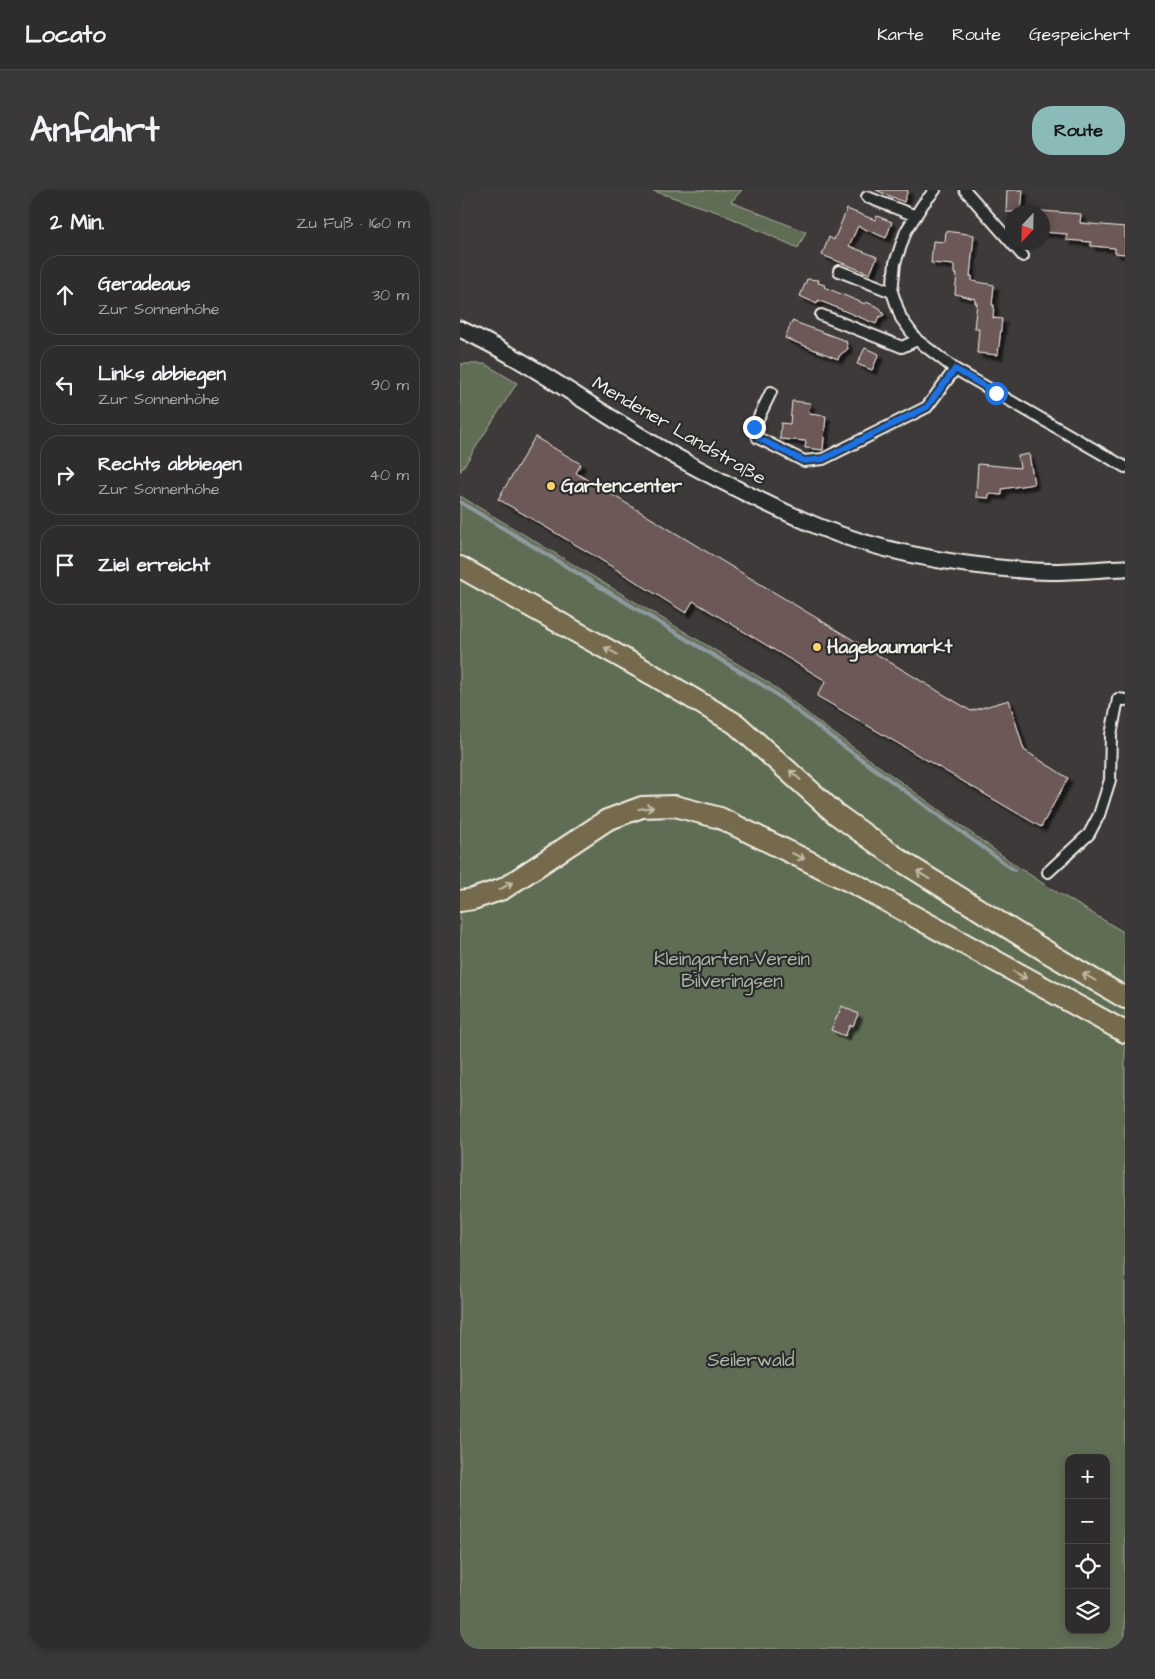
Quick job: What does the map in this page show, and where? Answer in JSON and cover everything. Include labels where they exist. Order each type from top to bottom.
[{"type":"highway","points":[[460,567],[653,675],[736,724],[836,814],[903,862],[1052,956],[1125,998]]},
{"type":"highway","points":[[460,901],[473,899],[503,889],[607,820],[642,807],[675,806],[720,818],[859,886],[1125,1032]]},
{"type":"main road","name":"Mendener Landstraße","points":[[460,329],[502,349],[670,453],[742,492],[818,526],[885,548],[959,564],[1036,571],[1125,568]]},
{"type":"street","points":[[935,190],[906,231],[896,263],[892,292],[901,318],[917,340],[955,369],[1125,467]]},
{"type":"street","points":[[965,190],[1024,256]]},
{"type":"street","points":[[867,197],[916,216]]},
{"type":"street","points":[[839,271],[892,292]]},
{"type":"street","points":[[821,315],[902,347],[917,340]]},
{"type":"street","points":[[771,392],[754,427],[758,438],[804,461],[823,459],[927,407],[955,369]]},
{"type":"street","points":[[1048,872],[1089,834],[1099,815],[1110,780],[1110,735],[1118,699],[1125,700]]},
{"type":"green space","points":[[651,190],[742,190],[731,202],[806,232],[798,248],[720,213]]},
{"type":"green space","points":[[460,364],[485,364],[517,383],[460,472]]},
{"type":"green space","name":"Seilerwald","points":[[460,496],[769,683],[822,725],[1018,867],[1125,933],[1125,1649],[460,1649]]},
{"type":"building","points":[[876,190],[908,190],[904,202]]},
{"type":"building","points":[[1007,190],[1023,190],[1022,205],[1006,205]]},
{"type":"building","points":[[847,209],[875,220],[877,216],[892,222],[886,238],[858,226],[849,246],[877,257],[870,274],[822,255],[829,237],[834,240]]},
{"type":"building","points":[[1050,212],[1081,214],[1080,223],[1125,227],[1125,254],[1115,253],[1115,248],[1091,246],[1091,242],[1066,240],[1067,234],[1050,233]]},
{"type":"building","points":[[946,231],[974,235],[970,276],[972,276],[972,281],[994,285],[993,318],[1002,319],[998,355],[977,353],[979,328],[974,328],[977,303],[975,303],[975,299],[955,294],[957,274],[954,274],[954,265],[931,263],[933,241],[945,242]]},
{"type":"building","points":[[807,279],[819,280],[818,283],[825,285],[824,287],[865,304],[866,302],[880,308],[884,315],[879,317],[876,324],[818,300],[817,304],[800,296]]},
{"type":"building","points":[[792,321],[846,341],[848,349],[838,359],[785,338]]},
{"type":"building","points":[[865,348],[879,354],[872,370],[857,364]]},
{"type":"building","points":[[792,401],[810,403],[809,414],[826,416],[823,450],[805,448],[806,441],[780,439],[781,423],[790,424]]},
{"type":"building","name":"Hagebaumarkt","points":[[535,437],[581,464],[576,473],[971,711],[1009,700],[1024,750],[1068,778],[1041,827],[817,696],[826,681],[693,601],[686,613],[498,499]]},
{"type":"building","points":[[1029,454],[1034,484],[1002,489],[1002,495],[989,494],[989,498],[976,497],[978,464],[1020,468],[1018,456]]},
{"type":"building","points":[[842,1006],[858,1014],[853,1026],[850,1025],[845,1036],[831,1030]]},
{"type":"waterway","points":[[460,502],[769,689],[839,743],[1014,870]]},
{"type":"place","name":"Gartencenter","points":[[551,486]]},
{"type":"place","name":"Hagebaumarkt","points":[[817,647]]},
{"type":"route","points":[[754,427],[758,438],[804,461],[823,459],[927,407],[955,369],[996,393]]},
{"type":"park label","name":"Kleingarten-Verein Bilveringsen","points":[[732,970]]}]
